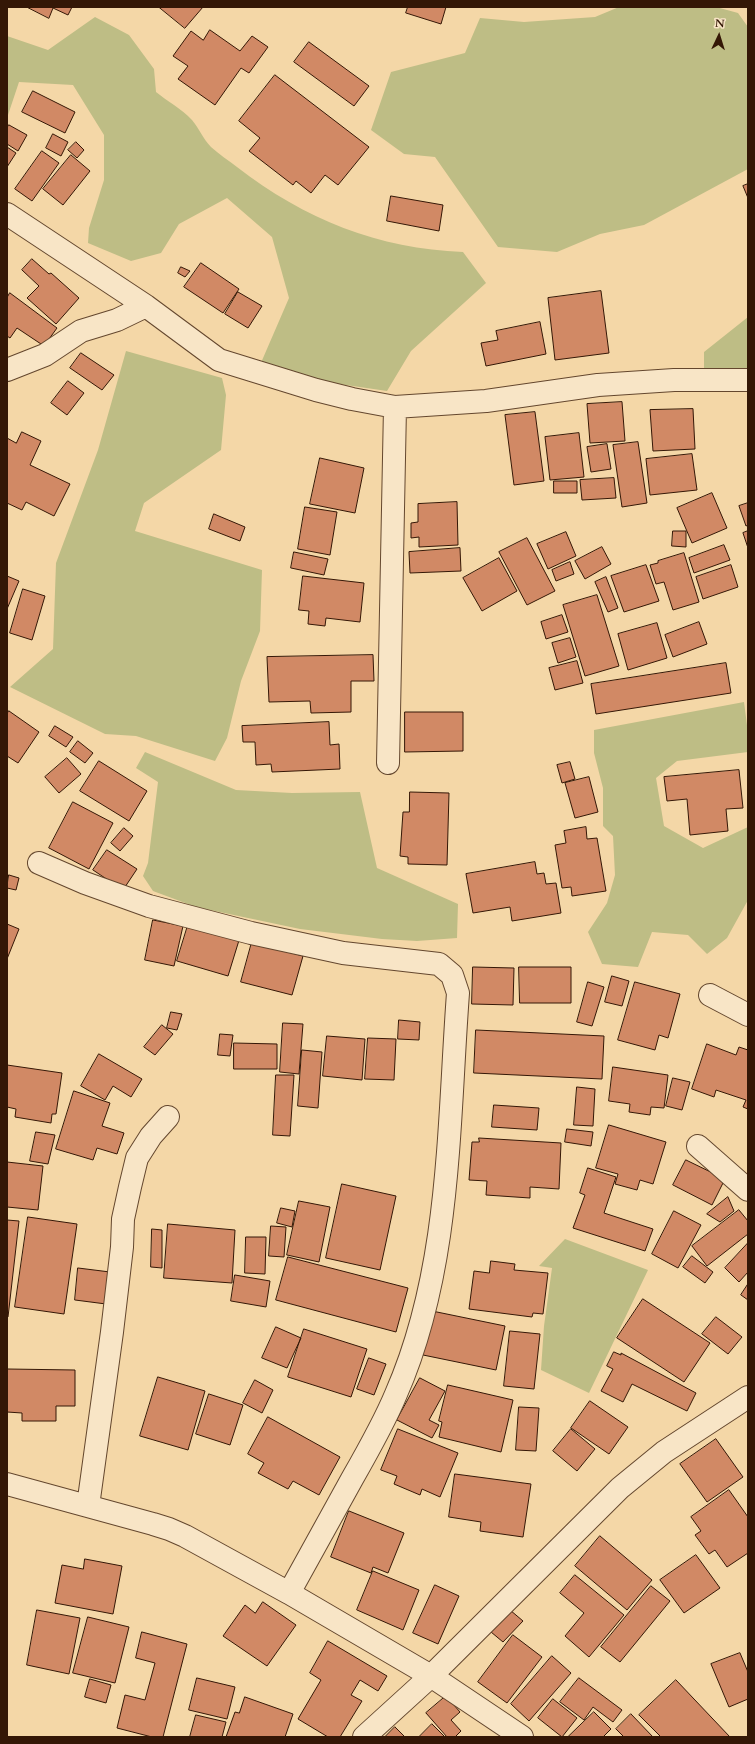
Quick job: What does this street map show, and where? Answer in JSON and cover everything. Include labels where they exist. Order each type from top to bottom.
[{"type":"street","points":[[7,214],[146,306],[219,360],[316,390],[352,399],[395,407],[486,402],[598,385],[674,380],[748,380]]},
{"type":"street","points":[[7,370],[45,355],[81,331],[117,320],[146,306]]},
{"type":"street","points":[[388,762],[395,407]]},
{"type":"street","points":[[39,863],[85,883],[149,906],[251,933],[344,953],[438,964],[452,974],[458,993],[447,1167],[434,1266],[426,1306],[397,1393],[379,1430],[289,1593]]},
{"type":"street","points":[[710,995],[748,1015]]},
{"type":"street","points":[[88,1506],[112,1332],[122,1247],[123,1219],[137,1158],[151,1136],[168,1117]]},
{"type":"street","points":[[698,1146],[748,1190]]},
{"type":"street","points":[[364,1737],[431,1676],[620,1488],[664,1452],[748,1397]]},
{"type":"street","points":[[7,1484],[169,1529],[217,1553],[289,1593],[431,1676],[522,1737]]},
{"type":"shaded area","points":[[619,7],[716,7],[738,13],[748,27],[748,169],[644,225],[600,234],[557,252],[498,247],[435,157],[404,154],[371,130],[391,72],[465,53],[480,18],[524,22],[595,17]]},
{"type":"shaded area","points":[[95,17],[129,35],[154,69],[156,92],[188,116],[211,147],[289,202],[344,228],[372,237],[402,245],[432,250],[463,252],[486,283],[411,351],[387,391],[257,372],[289,298],[272,237],[227,198],[179,224],[161,253],[131,261],[88,243],[89,228],[104,180],[104,135],[73,85],[19,82],[7,118],[7,36],[48,50]]},
{"type":"shaded area","points":[[748,317],[748,369],[704,370],[704,352]]},
{"type":"shaded area","points":[[126,351],[222,378],[226,395],[221,450],[144,503],[135,531],[262,570],[260,631],[241,681],[227,738],[215,761],[136,736],[105,734],[10,687],[53,649],[56,563],[98,450]]},
{"type":"shaded area","points":[[744,702],[748,733],[748,752],[677,761],[656,778],[664,826],[703,848],[748,827],[748,900],[727,938],[707,954],[688,935],[652,932],[638,967],[602,964],[588,932],[607,903],[615,875],[613,836],[603,826],[603,788],[594,753],[594,730]]},
{"type":"shaded area","points":[[145,752],[236,790],[292,793],[360,792],[377,868],[458,904],[457,938],[417,941],[382,939],[300,929],[196,907],[153,891],[143,876],[148,863],[158,782],[136,768]]},
{"type":"shaded area","points":[[565,1239],[648,1270],[589,1393],[541,1370],[544,1326],[552,1268],[539,1266]]},
{"type":"building","points":[[27,7],[72,7],[68,15],[53,8],[49,18]]},
{"type":"building","points":[[159,7],[203,7],[185,28]]},
{"type":"building","points":[[408,7],[446,7],[441,24],[406,13]]},
{"type":"building","points":[[210,30],[240,51],[252,36],[268,47],[249,73],[241,68],[215,105],[178,79],[188,66],[173,56],[191,31],[203,40]]},
{"type":"building","points":[[309,42],[369,86],[354,106],[294,62]]},
{"type":"building","points":[[275,75],[369,147],[338,185],[325,175],[311,193],[296,181],[293,185],[249,151],[260,138],[239,121]]},
{"type":"building","points":[[33,91],[75,112],[65,133],[22,112]]},
{"type":"building","points":[[9,125],[27,135],[18,151],[7,144],[7,128]]},
{"type":"building","points":[[53,134],[68,142],[61,156],[46,148]]},
{"type":"building","points":[[76,142],[84,150],[77,158],[68,150]]},
{"type":"building","points":[[7,147],[16,153],[7,167]]},
{"type":"building","points":[[42,151],[59,163],[32,201],[15,189]]},
{"type":"building","points":[[71,155],[90,171],[63,205],[43,189]]},
{"type":"building","points":[[748,184],[748,198],[743,186]]},
{"type":"building","points":[[391,196],[443,205],[439,231],[387,221]]},
{"type":"building","points":[[32,259],[49,274],[51,273],[79,298],[56,324],[27,298],[39,286],[22,270]]},
{"type":"building","points":[[201,263],[239,289],[223,313],[184,287]]},
{"type":"building","points":[[181,267],[190,271],[185,277],[178,273]]},
{"type":"building","points":[[601,291],[609,353],[555,360],[548,298]]},
{"type":"building","points":[[238,292],[262,306],[248,328],[225,314]]},
{"type":"building","points":[[10,293],[57,328],[44,346],[17,328],[10,338],[7,336],[7,298]]},
{"type":"building","points":[[540,322],[546,354],[486,366],[481,343],[498,340],[496,331]]},
{"type":"building","points":[[81,353],[114,375],[102,390],[70,368]]},
{"type":"building","points":[[68,381],[84,393],[67,415],[51,403]]},
{"type":"building","points":[[622,402],[625,441],[590,443],[587,404]]},
{"type":"building","points":[[693,409],[695,449],[653,451],[650,410]]},
{"type":"building","points":[[535,412],[544,481],[514,485],[505,415]]},
{"type":"building","points":[[22,432],[41,441],[30,465],[70,484],[54,516],[26,502],[22,510],[7,503],[7,438],[16,443]]},
{"type":"building","points":[[579,433],[584,477],[550,480],[545,437]]},
{"type":"building","points":[[638,442],[647,503],[622,507],[613,445]]},
{"type":"building","points":[[607,444],[611,469],[591,472],[587,447]]},
{"type":"building","points":[[692,454],[697,490],[650,495],[646,459]]},
{"type":"building","points":[[320,458],[364,468],[355,513],[310,504]]},
{"type":"building","points":[[614,478],[616,498],[582,500],[580,480]]},
{"type":"building","points":[[554,481],[577,481],[577,493],[554,493]]},
{"type":"building","points":[[712,493],[727,528],[692,543],[677,508]]},
{"type":"building","points":[[457,502],[458,545],[419,547],[419,537],[411,538],[411,523],[418,522],[418,504]]},
{"type":"building","points":[[748,503],[748,525],[746,526],[739,506]]},
{"type":"building","points":[[305,507],[337,512],[330,555],[298,549]]},
{"type":"building","points":[[214,514],[245,527],[240,541],[209,529]]},
{"type":"building","points":[[673,531],[686,531],[686,547],[672,546]]},
{"type":"building","points":[[748,531],[748,548],[743,533]]},
{"type":"building","points":[[566,532],[576,556],[548,569],[537,544]]},
{"type":"building","points":[[527,538],[555,591],[527,605],[499,552]]},
{"type":"building","points":[[724,545],[730,560],[694,573],[689,558]]},
{"type":"building","points":[[602,547],[611,564],[585,579],[575,561]]},
{"type":"building","points":[[460,548],[461,571],[410,573],[409,552]]},
{"type":"building","points":[[294,552],[328,559],[324,575],[291,568]]},
{"type":"building","points":[[684,553],[699,602],[673,610],[664,582],[656,584],[650,565]]},
{"type":"building","points":[[499,558],[517,591],[482,611],[463,578]]},
{"type":"building","points":[[570,562],[574,574],[556,581],[552,570]]},
{"type":"building","points":[[646,565],[659,601],[624,612],[611,576]]},
{"type":"building","points":[[731,565],[738,587],[703,599],[696,577]]},
{"type":"building","points":[[7,576],[19,581],[7,609]]},
{"type":"building","points":[[303,576],[364,583],[360,622],[326,618],[325,626],[308,624],[309,611],[299,610]]},
{"type":"building","points":[[606,577],[618,608],[608,612],[595,582]]},
{"type":"building","points":[[23,589],[45,596],[32,640],[10,633]]},
{"type":"building","points":[[597,595],[619,666],[585,676],[563,605]]},
{"type":"building","points":[[562,615],[568,632],[546,639],[541,622]]},
{"type":"building","points":[[699,622],[707,644],[673,657],[665,635]]},
{"type":"building","points":[[657,623],[667,658],[628,670],[618,634]]},
{"type":"building","points":[[570,638],[576,657],[558,663],[552,643]]},
{"type":"building","points":[[373,655],[374,681],[351,681],[351,712],[311,713],[310,701],[269,702],[267,657]]},
{"type":"building","points":[[577,661],[583,683],[555,690],[549,668]]},
{"type":"building","points":[[726,663],[731,693],[596,714],[591,684]]},
{"type":"building","points":[[9,711],[39,732],[18,763],[7,756],[7,714]]},
{"type":"building","points":[[405,712],[463,712],[463,751],[405,752]]},
{"type":"building","points":[[329,722],[330,745],[339,744],[340,769],[272,772],[271,764],[256,765],[255,742],[243,742],[242,726]]},
{"type":"building","points":[[55,726],[73,737],[66,747],[49,736]]},
{"type":"building","points":[[78,741],[93,753],[85,763],[70,752]]},
{"type":"building","points":[[67,758],[81,774],[59,793],[45,777]]},
{"type":"building","points":[[99,761],[147,791],[129,821],[80,791]]},
{"type":"building","points":[[570,762],[575,779],[562,783],[557,765]]},
{"type":"building","points":[[739,770],[743,808],[726,809],[728,831],[690,835],[687,799],[667,801],[664,777]]},
{"type":"building","points":[[589,777],[598,812],[575,818],[565,783]]},
{"type":"building","points":[[410,792],[449,793],[447,865],[408,864],[408,857],[400,856],[403,812],[409,812]]},
{"type":"building","points":[[73,802],[113,823],[89,869],[49,848]]},
{"type":"building","points":[[586,827],[587,839],[597,838],[606,891],[572,896],[571,887],[562,888],[555,845],[566,843],[564,831]]},
{"type":"building","points":[[124,828],[133,836],[120,851],[111,843]]},
{"type":"building","points":[[107,850],[137,869],[123,890],[93,870]]},
{"type":"building","points":[[535,862],[537,874],[544,873],[546,884],[556,883],[561,913],[512,921],[510,907],[473,913],[466,874]]},
{"type":"building","points":[[9,875],[19,878],[16,890],[7,888]]},
{"type":"building","points":[[153,920],[183,926],[174,966],[145,960]]},
{"type":"building","points":[[189,922],[240,937],[228,976],[177,961]]},
{"type":"building","points":[[7,924],[19,929],[7,959]]},
{"type":"building","points":[[252,942],[303,956],[292,995],[241,982]]},
{"type":"building","points":[[473,967],[514,968],[513,1005],[472,1004]]},
{"type":"building","points":[[519,967],[571,967],[571,1003],[520,1003]]},
{"type":"building","points":[[612,976],[629,981],[622,1006],[605,1002]]},
{"type":"building","points":[[588,982],[604,987],[592,1026],[577,1022]]},
{"type":"building","points":[[635,982],[680,994],[668,1038],[659,1035],[655,1050],[618,1040]]},
{"type":"building","points":[[171,1012],[182,1014],[177,1030],[167,1028]]},
{"type":"building","points":[[399,1020],[420,1022],[419,1040],[398,1039]]},
{"type":"building","points":[[283,1023],[303,1024],[299,1074],[280,1072]]},
{"type":"building","points":[[162,1025],[173,1034],[155,1055],[144,1047]]},
{"type":"building","points":[[476,1030],[604,1036],[602,1079],[474,1073]]},
{"type":"building","points":[[220,1034],[233,1035],[230,1056],[218,1055]]},
{"type":"building","points":[[327,1036],[365,1039],[362,1080],[323,1076]]},
{"type":"building","points":[[368,1038],[396,1039],[394,1080],[365,1079]]},
{"type":"building","points":[[234,1043],[277,1044],[277,1069],[234,1069]]},
{"type":"building","points":[[707,1044],[736,1055],[739,1047],[748,1050],[748,1109],[743,1107],[746,1100],[716,1090],[714,1097],[692,1089]]},
{"type":"building","points":[[302,1050],[322,1052],[318,1108],[298,1106]]},
{"type":"building","points":[[99,1054],[142,1079],[131,1097],[113,1086],[105,1100],[81,1086]]},
{"type":"building","points":[[7,1065],[62,1073],[56,1114],[52,1114],[51,1123],[15,1117],[16,1109],[7,1107]]},
{"type":"building","points":[[613,1067],[668,1075],[664,1108],[651,1107],[650,1115],[629,1112],[630,1104],[609,1101]]},
{"type":"building","points":[[276,1075],[294,1075],[290,1136],[273,1135]]},
{"type":"building","points":[[673,1078],[690,1082],[682,1110],[666,1106]]},
{"type":"building","points":[[577,1087],[595,1089],[593,1126],[574,1125]]},
{"type":"building","points":[[74,1091],[110,1103],[102,1126],[124,1133],[117,1154],[97,1148],[93,1160],[56,1149]]},
{"type":"building","points":[[494,1105],[539,1108],[537,1130],[492,1127]]},
{"type":"building","points":[[609,1125],[666,1142],[653,1184],[640,1180],[637,1190],[615,1184],[618,1174],[596,1168]]},
{"type":"building","points":[[567,1129],[593,1132],[591,1146],[565,1142]]},
{"type":"building","points":[[36,1132],[55,1135],[48,1164],[30,1161]]},
{"type":"building","points":[[479,1138],[561,1143],[559,1189],[530,1187],[530,1198],[486,1195],[487,1181],[469,1180],[472,1142],[479,1142]]},
{"type":"building","points":[[686,1160],[725,1179],[712,1205],[673,1185]]},
{"type":"building","points":[[7,1162],[43,1166],[38,1210],[7,1207]]},
{"type":"building","points":[[588,1168],[616,1177],[604,1213],[653,1229],[645,1251],[573,1228],[585,1195],[580,1193]]},
{"type":"building","points":[[342,1184],[396,1196],[380,1270],[326,1258]]},
{"type":"building","points":[[728,1197],[734,1211],[720,1222],[707,1214]]},
{"type":"building","points":[[299,1201],[330,1207],[319,1262],[287,1255]]},
{"type":"building","points":[[281,1208],[295,1211],[292,1227],[277,1223]]},
{"type":"building","points":[[739,1210],[748,1221],[748,1234],[707,1266],[692,1246]]},
{"type":"building","points":[[674,1211],[701,1225],[678,1268],[652,1254]]},
{"type":"building","points":[[28,1217],[77,1224],[64,1314],[15,1307]]},
{"type":"building","points":[[7,1220],[19,1221],[8,1317],[7,1317]]},
{"type":"building","points":[[168,1224],[235,1230],[232,1283],[164,1278]]},
{"type":"building","points":[[271,1226],[286,1227],[284,1257],[269,1256]]},
{"type":"building","points":[[152,1229],[162,1230],[162,1268],[151,1267]]},
{"type":"building","points":[[246,1237],[266,1237],[265,1274],[245,1273]]},
{"type":"building","points":[[748,1243],[748,1272],[739,1282],[725,1268]]},
{"type":"building","points":[[692,1256],[713,1272],[705,1283],[683,1267]]},
{"type":"building","points":[[288,1257],[408,1288],[396,1332],[276,1300]]},
{"type":"building","points":[[491,1261],[515,1264],[514,1270],[548,1273],[543,1314],[533,1313],[532,1317],[469,1309],[474,1271],[489,1273]]},
{"type":"building","points":[[78,1268],[110,1272],[106,1304],[75,1300]]},
{"type":"building","points":[[235,1275],[270,1281],[266,1307],[231,1301]]},
{"type":"building","points":[[748,1284],[748,1300],[741,1295]]},
{"type":"building","points":[[643,1299],[710,1343],[684,1382],[617,1338]]},
{"type":"building","points":[[432,1311],[505,1326],[496,1370],[423,1355]]},
{"type":"building","points":[[716,1317],[742,1337],[728,1354],[702,1334]]},
{"type":"building","points":[[276,1327],[301,1338],[287,1368],[262,1358]]},
{"type":"building","points":[[304,1329],[367,1349],[351,1397],[288,1377]]},
{"type":"building","points":[[510,1331],[540,1334],[534,1389],[504,1386]]},
{"type":"building","points":[[614,1352],[621,1355],[621,1353],[696,1393],[687,1411],[632,1384],[623,1402],[601,1391],[613,1369],[607,1366]]},
{"type":"building","points":[[369,1358],[386,1364],[374,1395],[357,1389]]},
{"type":"building","points":[[7,1369],[75,1370],[75,1406],[56,1406],[56,1421],[22,1421],[22,1413],[7,1412]]},
{"type":"building","points":[[158,1377],[205,1391],[188,1450],[140,1436]]},
{"type":"building","points":[[420,1378],[445,1391],[429,1420],[439,1425],[432,1438],[397,1420]]},
{"type":"building","points":[[255,1380],[273,1390],[262,1413],[243,1403]]},
{"type":"building","points":[[448,1385],[513,1400],[501,1452],[439,1437],[442,1422],[439,1421]]},
{"type":"building","points":[[209,1394],[243,1405],[230,1445],[196,1434]]},
{"type":"building","points":[[590,1401],[628,1427],[609,1454],[571,1428]]},
{"type":"building","points":[[519,1407],[539,1408],[536,1451],[516,1450]]},
{"type":"building","points":[[268,1417],[340,1457],[319,1495],[293,1481],[288,1489],[258,1473],[264,1463],[248,1454]]},
{"type":"building","points":[[398,1429],[458,1453],[440,1497],[422,1489],[420,1495],[394,1484],[397,1476],[381,1470]]},
{"type":"building","points":[[571,1429],[595,1449],[577,1471],[553,1451]]},
{"type":"building","points":[[716,1439],[743,1477],[707,1502],[680,1464]]},
{"type":"building","points":[[455,1474],[531,1484],[523,1537],[480,1531],[481,1522],[449,1517]]},
{"type":"building","points":[[729,1490],[748,1517],[748,1553],[727,1567],[715,1550],[709,1554],[695,1535],[701,1531],[691,1517]]},
{"type":"building","points":[[349,1511],[404,1533],[388,1573],[373,1567],[371,1573],[331,1557]]},
{"type":"building","points":[[600,1536],[652,1580],[627,1610],[575,1566]]},
{"type":"building","points":[[696,1555],[720,1588],[684,1613],[660,1580]]},
{"type":"building","points":[[85,1559],[122,1566],[113,1614],[55,1603],[62,1565],[83,1569]]},
{"type":"building","points":[[373,1571],[419,1590],[403,1630],[357,1610]]},
{"type":"building","points":[[575,1575],[624,1615],[589,1657],[565,1636],[584,1613],[560,1593]]},
{"type":"building","points":[[435,1585],[459,1596],[438,1644],[413,1633]]},
{"type":"building","points":[[651,1586],[670,1601],[620,1662],[601,1647]]},
{"type":"building","points":[[263,1602],[296,1625],[267,1666],[223,1636],[245,1605],[255,1613]]},
{"type":"building","points":[[37,1610],[80,1618],[69,1674],[27,1665]]},
{"type":"building","points":[[510,1610],[523,1621],[503,1642],[491,1632]]},
{"type":"building","points":[[88,1617],[129,1627],[115,1683],[73,1673]]},
{"type":"building","points":[[142,1632],[187,1644],[163,1737],[152,1737],[117,1728],[125,1695],[145,1700],[155,1663],[136,1658]]},
{"type":"building","points":[[513,1635],[542,1657],[507,1703],[478,1682]]},
{"type":"building","points":[[328,1641],[387,1676],[378,1691],[360,1680],[351,1695],[362,1701],[340,1737],[328,1737],[298,1719],[321,1680],[310,1673]]},
{"type":"building","points":[[740,1653],[748,1672],[748,1699],[729,1707],[711,1664]]},
{"type":"building","points":[[552,1656],[571,1673],[529,1721],[511,1704]]},
{"type":"building","points":[[197,1678],[235,1687],[227,1719],[189,1710]]},
{"type":"building","points":[[579,1678],[622,1710],[613,1722],[593,1707],[584,1720],[560,1702]]},
{"type":"building","points":[[90,1679],[111,1685],[106,1703],[85,1697]]},
{"type":"building","points":[[676,1680],[730,1737],[661,1737],[639,1715]]},
{"type":"building","points":[[446,1696],[460,1712],[451,1720],[461,1731],[455,1737],[447,1737],[426,1713]]},
{"type":"building","points":[[245,1697],[293,1714],[285,1737],[226,1737],[235,1712],[239,1713]]},
{"type":"building","points":[[553,1699],[577,1718],[562,1737],[538,1718]]},
{"type":"building","points":[[594,1712],[611,1729],[603,1737],[568,1737]]},
{"type":"building","points":[[631,1714],[653,1737],[624,1737],[616,1729]]},
{"type":"building","points":[[196,1715],[226,1722],[222,1737],[190,1737]]},
{"type":"building","points":[[432,1724],[445,1737],[419,1737]]},
{"type":"building","points":[[395,1727],[405,1737],[385,1737]]}]
